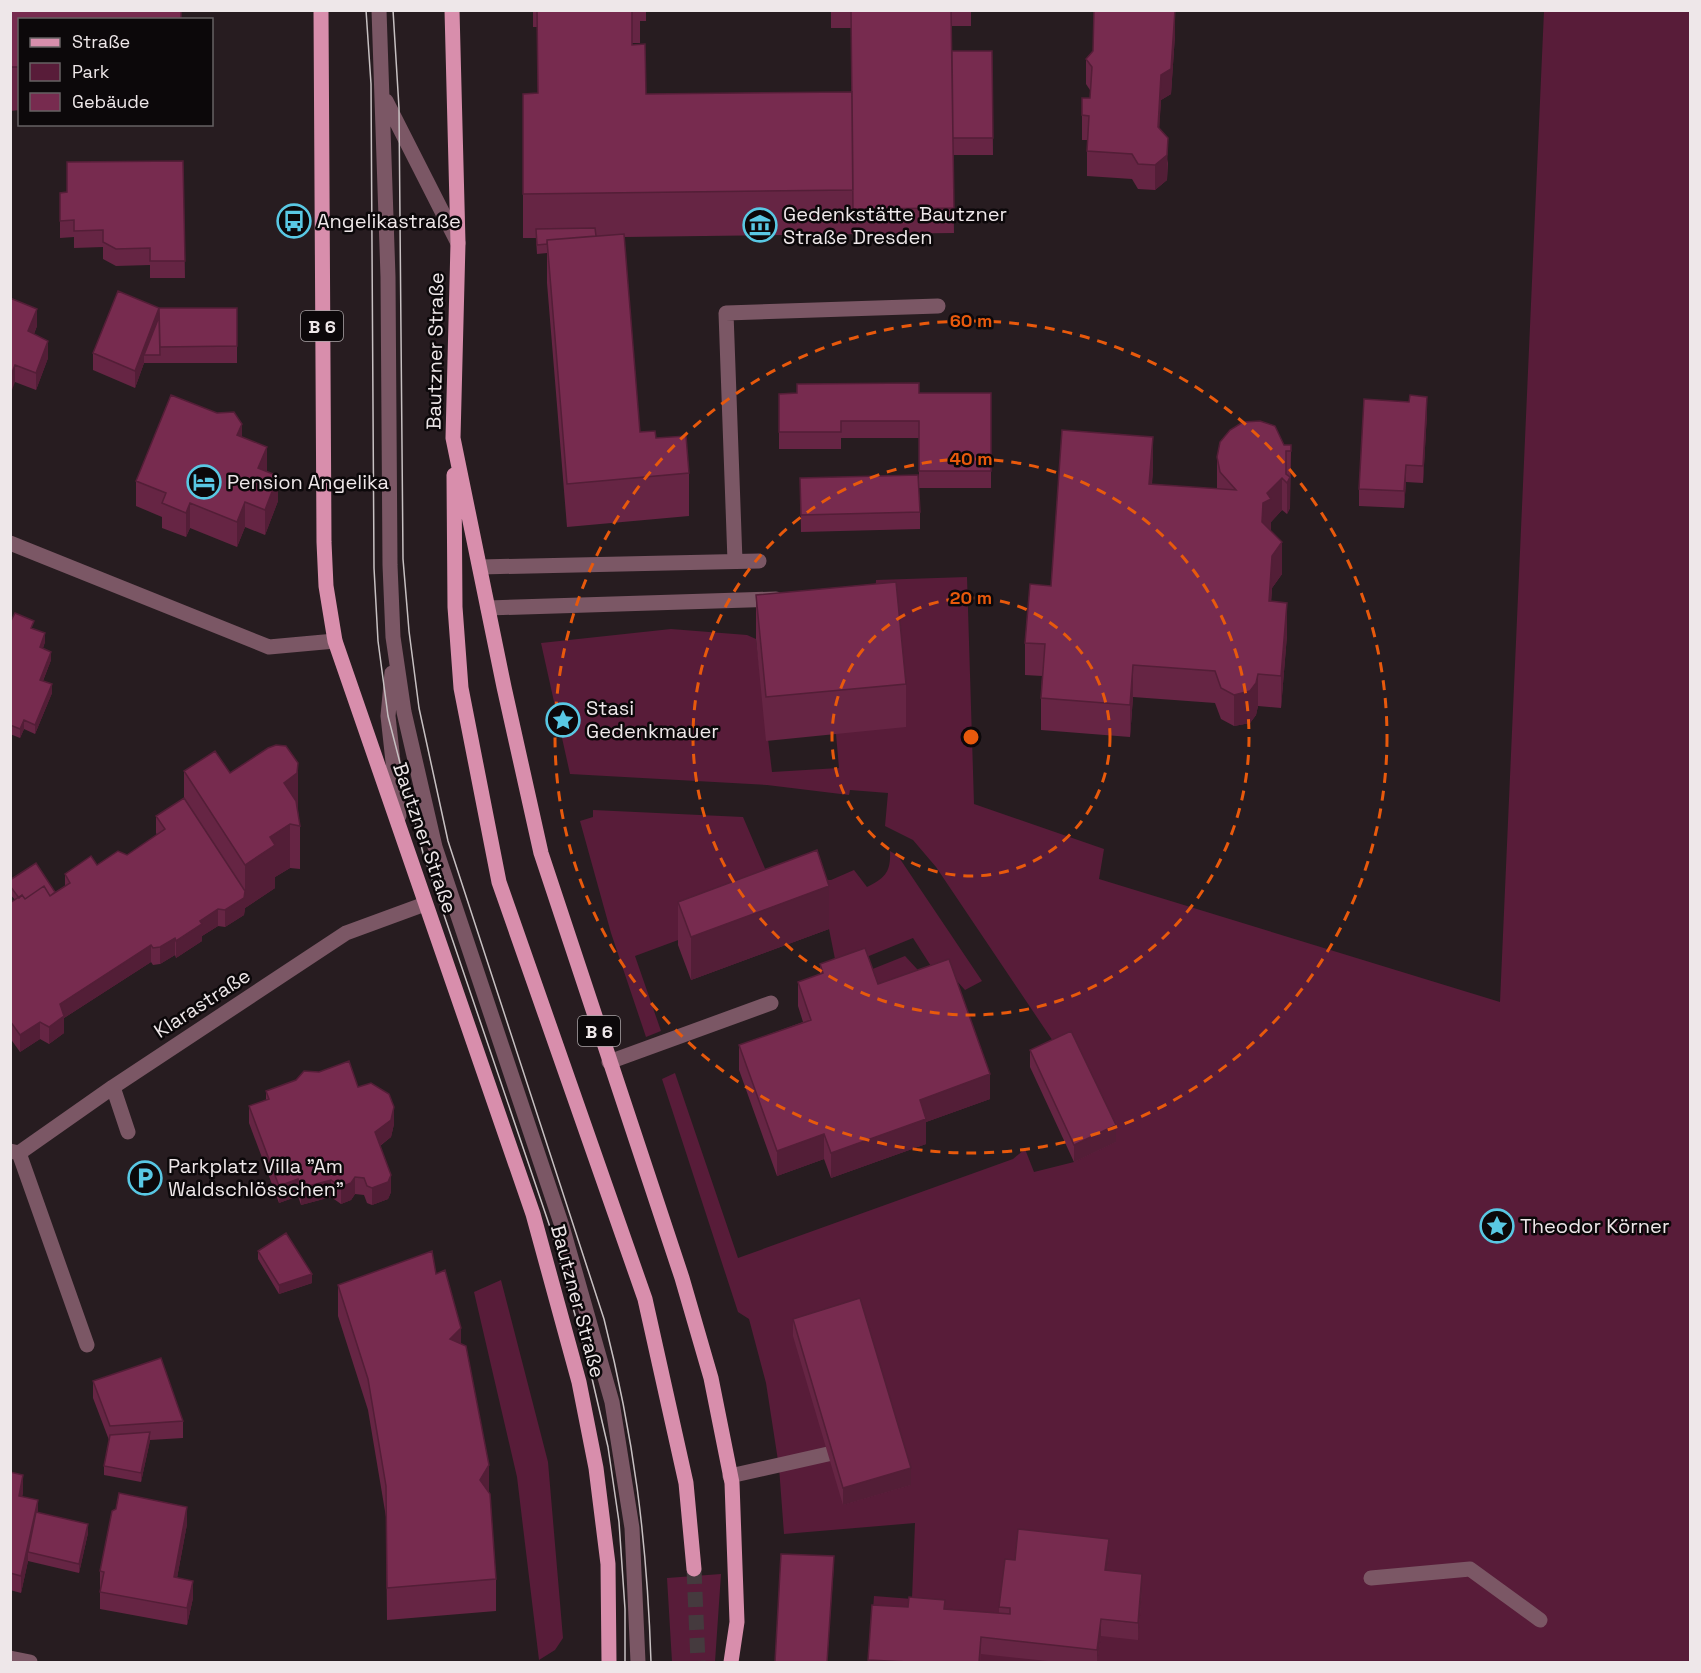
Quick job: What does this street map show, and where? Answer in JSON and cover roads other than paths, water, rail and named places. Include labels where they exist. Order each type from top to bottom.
[{"type":"main road","name":"Bautzner Straße","points":[[321,10],[323,531],[326,586],[335,641],[533,1214],[579,1382],[596,1468],[608,1564],[609,1662]]},
{"type":"main road","name":"Bautzner Straße","points":[[452,10],[458,243],[453,438],[541,853],[682,1278],[711,1378],[730,1476],[736,1553],[737,1622],[730,1662]]},
{"type":"main road","points":[[453,438],[455,607],[461,688],[499,882],[645,1299],[686,1483],[694,1569]]},
{"type":"street","points":[[379,10],[384,96],[390,554],[395,649],[404,712],[435,847],[562,1226],[612,1402],[632,1528],[638,1662]]},
{"type":"street","points":[[384,96],[458,243]]},
{"type":"street","points":[[735,561],[726,313],[938,306]]},
{"type":"street","points":[[10,543],[269,647],[335,641]]},
{"type":"street","points":[[480,567],[759,561]]},
{"type":"street","points":[[488,608],[797,599]]},
{"type":"street","points":[[395,649],[388,716],[402,838]]},
{"type":"street","name":"Klarastraße","points":[[15,1152],[346,933],[425,904]]},
{"type":"street","points":[[609,1062],[771,1003]]},
{"type":"street","points":[[113,1087],[128,1132]]},
{"type":"street","points":[[15,1152],[87,1345]]},
{"type":"street","points":[[730,1476],[779,1467],[828,1454]]},
{"type":"street","points":[[1371,1578],[1470,1569],[1540,1620]]},
{"type":"street","points":[[10,1658],[30,1662]]},
{"type":"tunnel","points":[[694,1569],[698,1662]]},
{"type":"tram line","points":[[366,10],[371,84],[374,568],[378,641],[388,716],[423,853],[551,1230],[587,1357],[608,1447],[619,1522],[625,1609],[625,1662]]},
{"type":"tram line","points":[[393,10],[399,108],[403,559],[419,708],[448,841],[604,1319],[623,1405],[637,1489],[646,1574],[651,1662]]},
{"type":"place","name":"Angelikastraße","points":[[294,221]]},
{"type":"place","name":"Gedenkstätte Bautzner Straße Dresden","points":[[760,225]]},
{"type":"place","name":"Pension Angelika","points":[[204,482]]},
{"type":"place","name":"Stasi Gedenkmauer","points":[[563,720]]},
{"type":"place","name":"Parkplatz Villa \"Am Waldschlösschen\"","points":[[145,1178]]},
{"type":"place","name":"Theodor Körner","points":[[1497,1226]]}]
